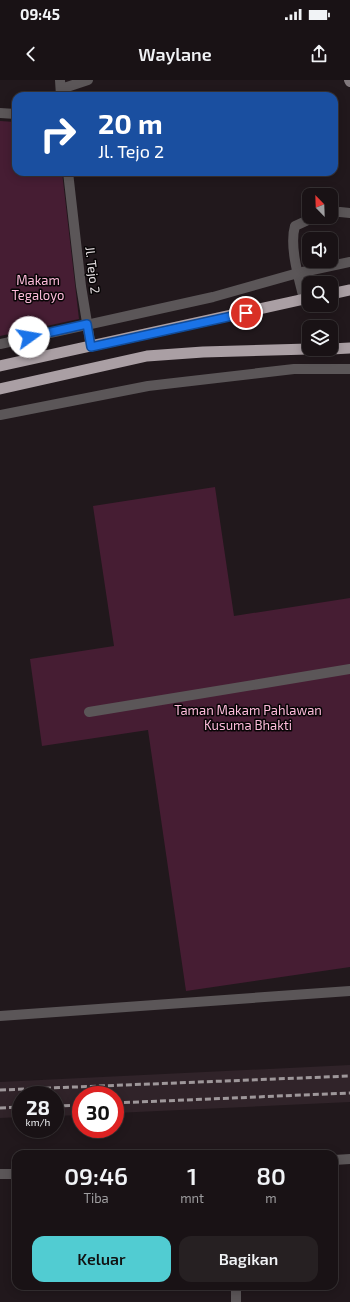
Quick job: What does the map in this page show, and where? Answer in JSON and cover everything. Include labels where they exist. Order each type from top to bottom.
[{"type":"highway","points":[[338,293],[350,290]]},
{"type":"highway","points":[[0,366],[302,300]]},
{"type":"highway","points":[[338,349],[350,348]]},
{"type":"highway","points":[[0,389],[148,356],[203,352],[302,349]]},
{"type":"street","points":[[61,88],[88,80]]},
{"type":"street","points":[[0,113],[12,114]]},
{"type":"street","name":"Jl. Tejo 2","points":[[68,176],[91,347]]},
{"type":"street","points":[[302,223],[295,226],[293,233],[298,273],[302,285]]},
{"type":"street","points":[[0,344],[213,297],[298,273],[350,262]]},
{"type":"street","points":[[0,415],[148,386],[294,369],[350,369]]},
{"type":"street","points":[[90,712],[350,669]]},
{"type":"street","points":[[0,1016],[350,991]]},
{"type":"street","points":[[338,1160],[350,1159]]},
{"type":"street","points":[[0,1174],[12,1174]]},
{"type":"street","points":[[236,1290],[236,1302]]},
{"type":"shaded area","points":[[350,1065],[350,1102],[124,1113],[124,1086],[72,1086],[72,1115],[64,1116],[64,1086],[12,1086],[12,1117],[0,1118],[0,1082]]},
{"type":"green space","name":"Makam Tegaloyo","points":[[0,121],[12,122],[12,176],[62,176],[79,319],[0,336]]},
{"type":"green space","name":"Taman Makam Pahlawan Kusuma Bhakti","points":[[215,487],[234,616],[350,598],[350,967],[186,991],[148,730],[42,746],[30,659],[114,646],[93,506]]},
{"type":"railway","points":[[0,1090],[350,1076]]},
{"type":"railway","points":[[124,1103],[350,1093]]},
{"type":"railway","points":[[64,1106],[72,1105]]},
{"type":"railway","points":[[0,1108],[12,1107]]},
{"type":"route","points":[[29,337],[87,324],[91,347],[246,313]]}]
